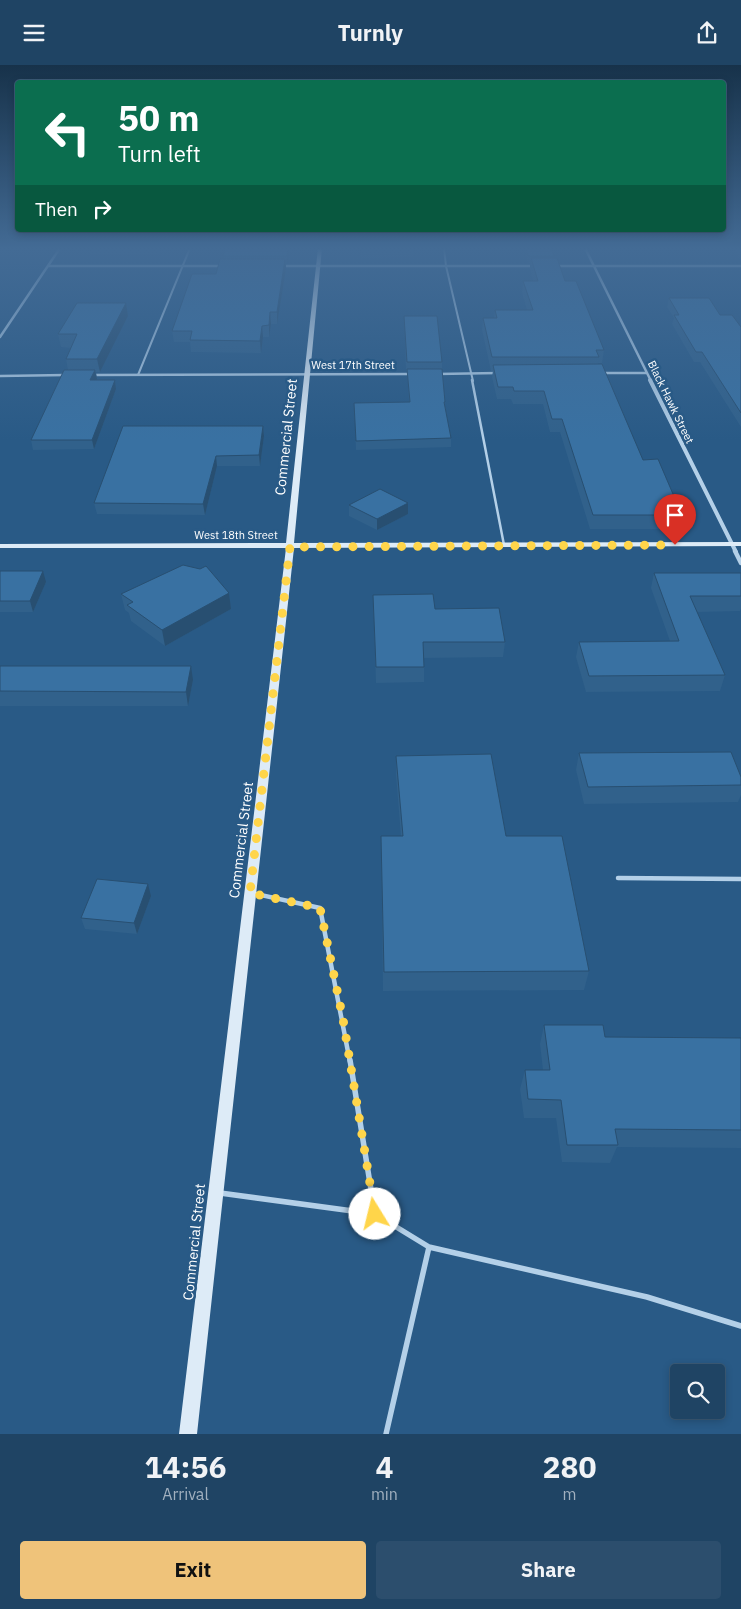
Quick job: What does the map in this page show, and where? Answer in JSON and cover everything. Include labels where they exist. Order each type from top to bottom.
[{"type":"street","points":[[0,337],[17,312]]},
{"type":"street","name":"Commercial Street","points":[[189,1434],[215,1192],[290,547],[313,312]]},
{"type":"street","name":"Black Hawk Street","points":[[616,312],[741,563]]},
{"type":"street","points":[[433,374],[501,373]]},
{"type":"street","points":[[598,373],[646,373]]},
{"type":"street","name":"West 17th Street","points":[[89,375],[413,374]]},
{"type":"street","points":[[0,375],[69,375]]},
{"type":"street","name":"West 18th Street","points":[[0,547],[741,544]]},
{"type":"lane","points":[[138,375],[164,312]]},
{"type":"lane","points":[[457,312],[471,373],[504,545]]},
{"type":"lane","points":[[618,878],[741,879]]},
{"type":"lane","points":[[250,893],[320,908],[343,1019],[375,1214]]},
{"type":"lane","points":[[215,1192],[375,1214],[429,1247],[647,1297],[741,1326]]},
{"type":"lane","points":[[386,1434],[429,1247]]},
{"type":"building","points":[[72,312],[121,312],[97,359],[66,359],[77,334],[58,334]]},
{"type":"building","points":[[179,312],[277,312],[270,312],[269,325],[262,326],[260,341],[190,340],[192,331],[172,331]]},
{"type":"building","points":[[495,312],[589,312],[604,350],[596,350],[599,357],[492,357],[483,318],[497,318]]},
{"type":"building","points":[[677,312],[718,312],[720,315],[732,315],[741,327],[741,413],[702,352],[696,352],[674,315],[679,315]]},
{"type":"building","points":[[404,316],[437,316],[442,362],[407,362]]},
{"type":"building","points":[[602,364],[643,460],[658,459],[682,515],[593,515],[562,419],[552,419],[544,391],[514,391],[513,387],[498,387],[493,365]]},
{"type":"building","points":[[407,369],[442,369],[444,402],[451,438],[356,441],[354,403],[410,402]]},
{"type":"building","points":[[64,370],[95,370],[90,380],[115,380],[92,440],[31,440]]},
{"type":"building","points":[[123,426],[263,426],[259,455],[216,456],[203,504],[94,503]]},
{"type":"building","points":[[380,489],[408,503],[377,519],[349,505]]},
{"type":"building","points":[[183,565],[200,569],[206,566],[229,593],[162,630],[127,605],[133,602],[121,594]]},
{"type":"building","points":[[0,571],[43,571],[30,601],[0,601]]},
{"type":"building","points":[[654,573],[741,573],[741,596],[690,596],[725,675],[589,676],[579,642],[679,641]]},
{"type":"building","points":[[433,594],[435,609],[499,608],[505,642],[423,642],[424,667],[376,667],[373,595]]},
{"type":"building","points":[[0,666],[191,666],[186,692],[0,691]]},
{"type":"building","points":[[731,752],[741,777],[741,785],[588,787],[579,753]]},
{"type":"building","points":[[491,754],[506,836],[562,836],[589,971],[384,972],[381,836],[403,836],[396,756]]},
{"type":"building","points":[[97,879],[148,884],[134,923],[81,918]]},
{"type":"building","points":[[544,1025],[603,1025],[605,1037],[741,1038],[741,1130],[615,1129],[618,1145],[567,1145],[561,1100],[528,1099],[525,1070],[550,1070]]},
{"type":"route","points":[[375,1214],[343,1019],[320,908],[250,893],[290,547],[675,545]]}]
